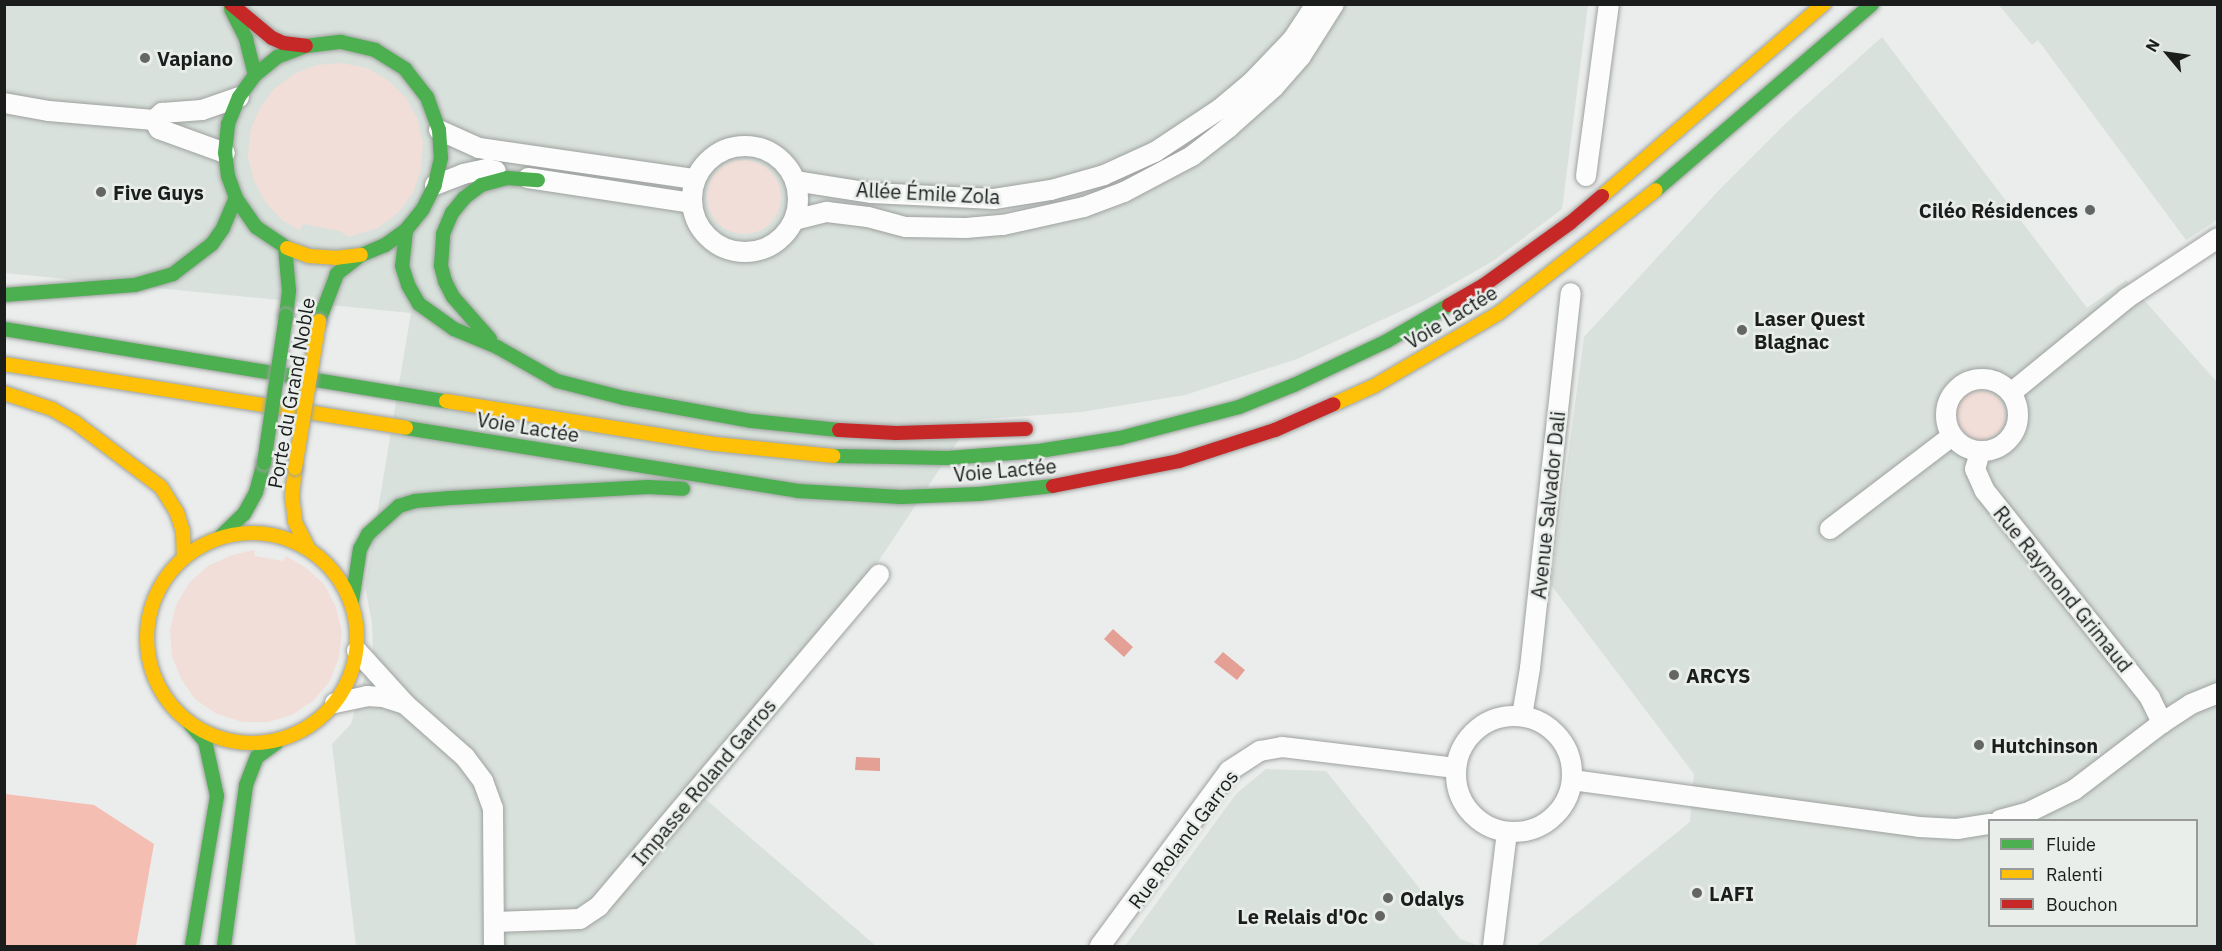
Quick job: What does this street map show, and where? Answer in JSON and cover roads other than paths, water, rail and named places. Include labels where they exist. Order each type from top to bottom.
[{"type":"main road","points":[[230,4],[272,38],[283,43],[306,46]]},
{"type":"main road","points":[[230,4],[246,39],[255,75]]},
{"type":"main road","name":"Voie Lactée","points":[[4,328],[715,444],[854,458],[948,458],[1039,451],[1120,438],[1239,407],[1294,386],[1387,341],[1484,285],[1576,218],[1824,4]]},
{"type":"main road","name":"Voie Lactée","points":[[4,364],[798,491],[901,496],[978,494],[1070,484],[1179,461],[1275,430],[1374,386],[1499,313],[1646,200],[1872,4]]},
{"type":"main road","name":"Porte du Grand Noble","points":[[308,548],[295,522],[292,496],[319,321],[337,274],[361,255],[385,245],[406,230],[423,209],[435,185],[441,158],[439,130],[427,97],[405,69],[375,50],[341,42],[306,46],[277,57],[255,75],[239,97],[228,124],[225,153],[228,176],[236,198],[256,226],[285,247],[309,256],[327,258],[361,255]]},
{"type":"main road","points":[[497,347],[453,297],[445,281],[441,258],[443,234],[456,208],[481,184],[507,178],[538,180]]},
{"type":"main road","points":[[4,295],[135,285],[173,274],[188,266],[212,244],[223,228],[236,198]]},
{"type":"main road","points":[[406,230],[402,266],[408,285],[419,304],[454,330],[497,347],[557,381],[624,398],[752,421],[824,429],[896,433],[1038,428]]},
{"type":"main road","name":"Porte du Grand Noble","points":[[220,537],[244,514],[256,492],[264,463],[289,291],[285,247]]},
{"type":"main road","points":[[1279,376],[1294,386]]},
{"type":"main road","points":[[4,393],[52,409],[76,423],[160,487],[177,513],[183,531],[184,557]]},
{"type":"main road","points":[[224,946],[246,785],[257,757],[276,743],[305,729],[335,703],[347,684],[357,651],[352,601],[360,549],[373,529],[399,506],[415,501],[648,487],[712,491],[726,478]]},
{"type":"main road","points":[[192,946],[217,796],[216,777],[205,741],[177,712],[158,686],[147,646],[150,612],[157,592],[167,575],[184,557],[220,537],[247,532],[274,535],[308,548],[335,572],[352,601]]},
{"type":"main road","points":[[188,722],[212,735],[235,743],[257,745],[276,743]]},
{"type":"street","name":"Allée Émile Zola","points":[[795,181],[872,193],[994,199],[1050,190],[1104,175],[1155,153],[1220,109],[1252,82],[1293,39],[1316,4]]},
{"type":"street","name":"Allée Émile Zola","points":[[794,220],[827,212],[868,217],[906,227],[966,228],[1003,225],[1083,207],[1124,192],[1194,159],[1274,87],[1301,56],[1334,4]]},
{"type":"street","points":[[1586,176],[1609,4]]},
{"type":"street","points":[[4,103],[49,111],[154,120],[162,113],[202,110],[239,97]]},
{"type":"street","name":"Allée Émile Zola","points":[[1194,159],[1187,146],[1220,109]]},
{"type":"street","points":[[154,120],[159,129],[225,153]]},
{"type":"street","points":[[439,130],[478,148],[695,179]]},
{"type":"street","points":[[740,146],[752,146],[773,154],[783,161],[795,181],[798,200],[794,220],[786,232],[770,246],[750,252],[736,252],[710,240],[694,217],[691,203],[695,179],[701,168],[718,152],[740,146]]},
{"type":"street","points":[[435,185],[487,170],[691,203]]},
{"type":"street","points":[[1083,207],[1084,200],[1104,175]]},
{"type":"street","points":[[2011,393],[2127,298],[2217,238]]},
{"type":"street","name":"Avenue Salvador Dali","points":[[1522,716],[1532,657],[1571,293]]},
{"type":"street","points":[[1982,379],[1998,383],[2011,393],[2018,412],[2014,432],[2000,447],[1980,452],[1964,448],[1952,436],[1945,418],[1947,408],[1949,399],[1963,384],[1982,379]]},
{"type":"street","points":[[1830,529],[1952,436]]},
{"type":"street","name":"Rue Raymond Grimaud","points":[[1980,452],[1975,469],[1985,491],[2150,698],[2162,723]]},
{"type":"street","name":"Impasse Roland Garros","points":[[494,922],[579,919],[599,906],[879,575]]},
{"type":"street","points":[[357,651],[405,704],[465,757],[483,781],[493,808],[494,946]]},
{"type":"street","points":[[2004,819],[2029,812],[2074,790],[2162,723],[2191,704],[2217,693]]},
{"type":"street","points":[[335,703],[367,696],[383,697],[405,704]]},
{"type":"street","points":[[1522,716],[1544,724],[1560,739],[1570,758],[1572,780],[1565,802],[1550,820],[1530,830],[1507,832],[1479,821],[1468,810],[1461,797],[1456,768],[1463,746],[1478,728],[1499,718],[1522,716]]},
{"type":"street","name":"Rue Roland Garros","points":[[1100,946],[1229,771],[1260,751],[1282,747],[1456,768]]},
{"type":"street","points":[[1572,780],[1919,827],[1957,829],[1988,824]]},
{"type":"street","points":[[1493,946],[1507,832]]},
{"type":"place","name":"Vapiano","points":[[145,58]]},
{"type":"place","name":"Five Guys","points":[[101,192]]},
{"type":"place","name":"Ciléo Résidences","points":[[2090,210]]},
{"type":"place","name":"Laser Quest Blagnac","points":[[1742,330]]},
{"type":"place","name":"ARCYS","points":[[1674,675]]},
{"type":"place","name":"Hutchinson","points":[[1979,745]]},
{"type":"place","name":"LAFI","points":[[1697,893]]},
{"type":"place","name":"Odalys","points":[[1388,898]]},
{"type":"place","name":"Le Relais d'Oc","points":[[1380,916]]}]
